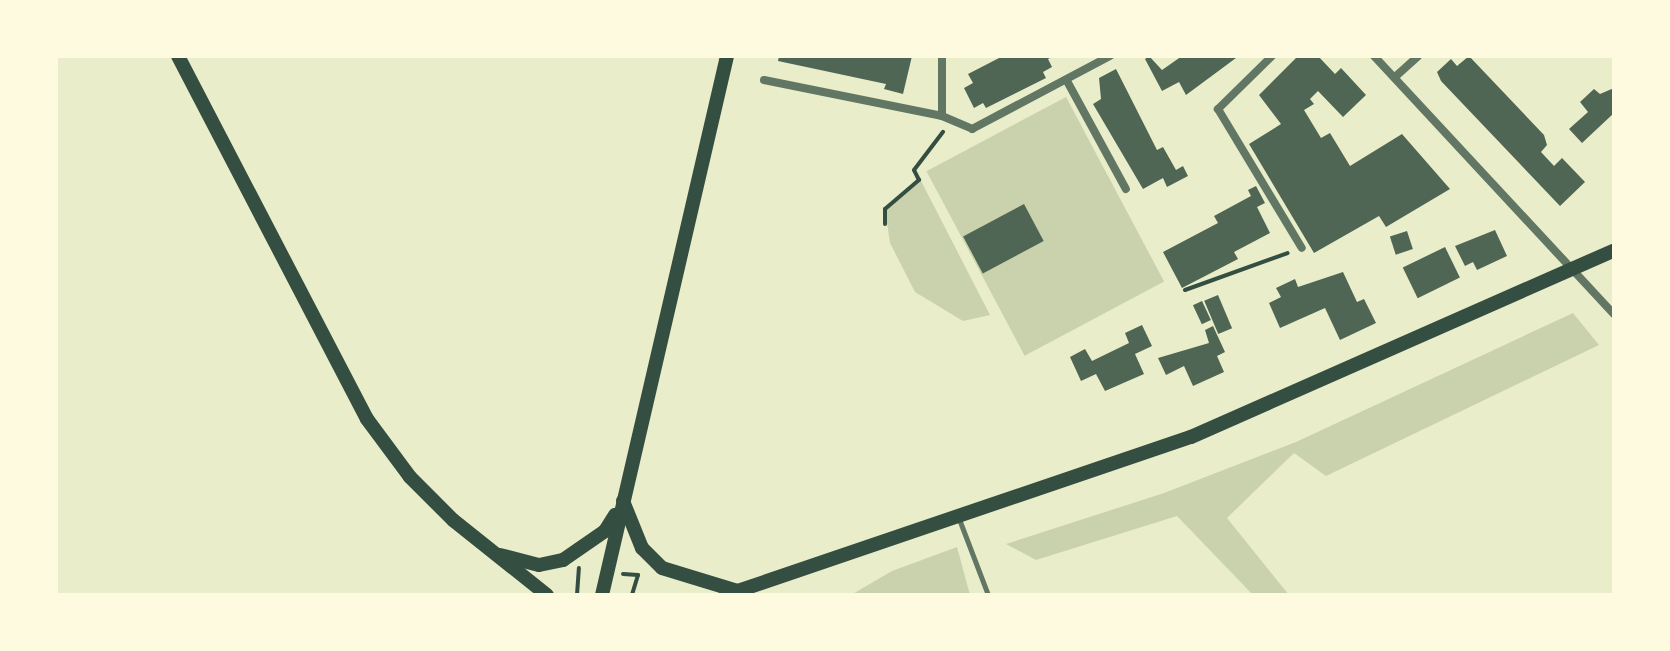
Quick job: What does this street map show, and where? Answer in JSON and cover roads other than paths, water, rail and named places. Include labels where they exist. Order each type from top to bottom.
[{"type":"main road","points":[[178,56],[367,419],[410,477],[492,553],[547,595]]},
{"type":"main road","points":[[602,595],[727,56]]},
{"type":"main road","points":[[623,501],[642,548],[662,568],[732,593],[959,518],[1217,427],[1614,250]]},
{"type":"main road","points":[[492,553],[539,565],[563,560],[605,531],[623,501]]},
{"type":"street","points":[[942,56],[942,116]]},
{"type":"street","points":[[764,80],[942,116],[972,129],[1110,56]]},
{"type":"street","points":[[1272,56],[1218,109],[1302,248]]},
{"type":"street","points":[[1374,56],[1533,221],[1570,268],[1614,314]]},
{"type":"street","points":[[1395,77],[1418,56]]},
{"type":"street","points":[[1067,81],[1126,189]]},
{"type":"lane","points":[[959,518],[988,595]]}]
